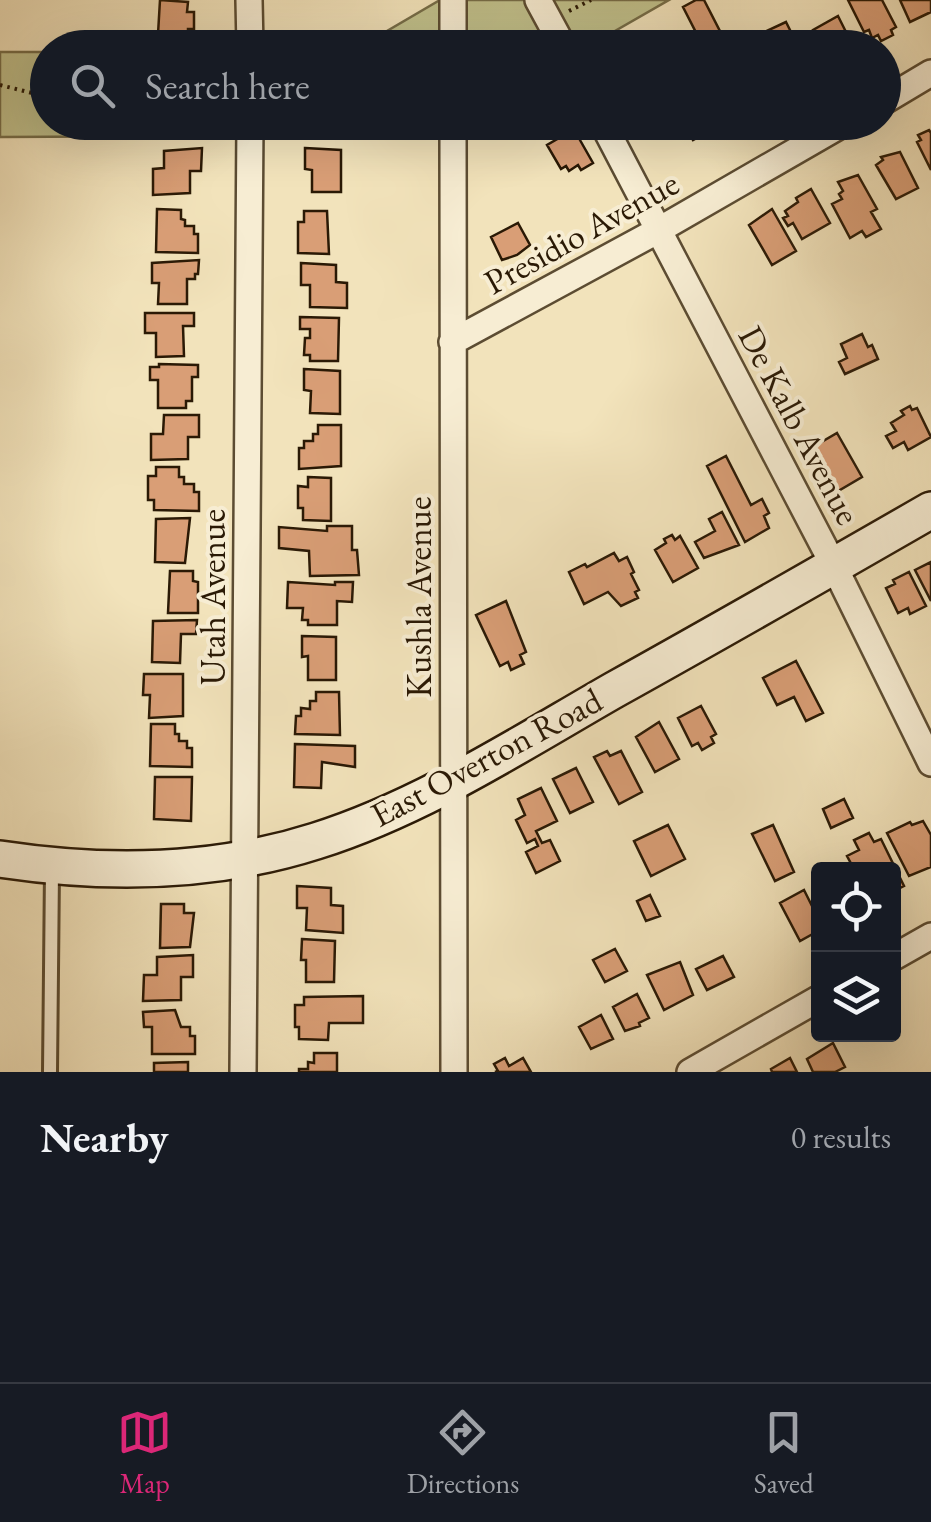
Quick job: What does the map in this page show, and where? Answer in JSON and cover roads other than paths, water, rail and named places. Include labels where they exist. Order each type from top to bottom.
[{"type":"street","points":[[250,0],[250,30]]},
{"type":"street","points":[[453,0],[453,30]]},
{"type":"street","points":[[901,91],[931,73]]},
{"type":"street","name":"Utah Avenue","points":[[244,1072],[250,140]]},
{"type":"street","name":"Kushla Avenue","points":[[452,140],[454,1072]]},
{"type":"street","name":"De Kalb Avenue","points":[[611,140],[834,566],[931,763]]},
{"type":"street","name":"Presidio Avenue","points":[[452,342],[658,232],[815,140]]},
{"type":"street","name":"East Overton Road","points":[[0,859],[110,871],[188,867],[245,859],[317,841],[453,781],[931,510]]},
{"type":"street","points":[[901,953],[931,936]]},
{"type":"street","points":[[690,1072],[811,1004]]},
{"type":"lane","points":[[50,1072],[52,866]]}]
